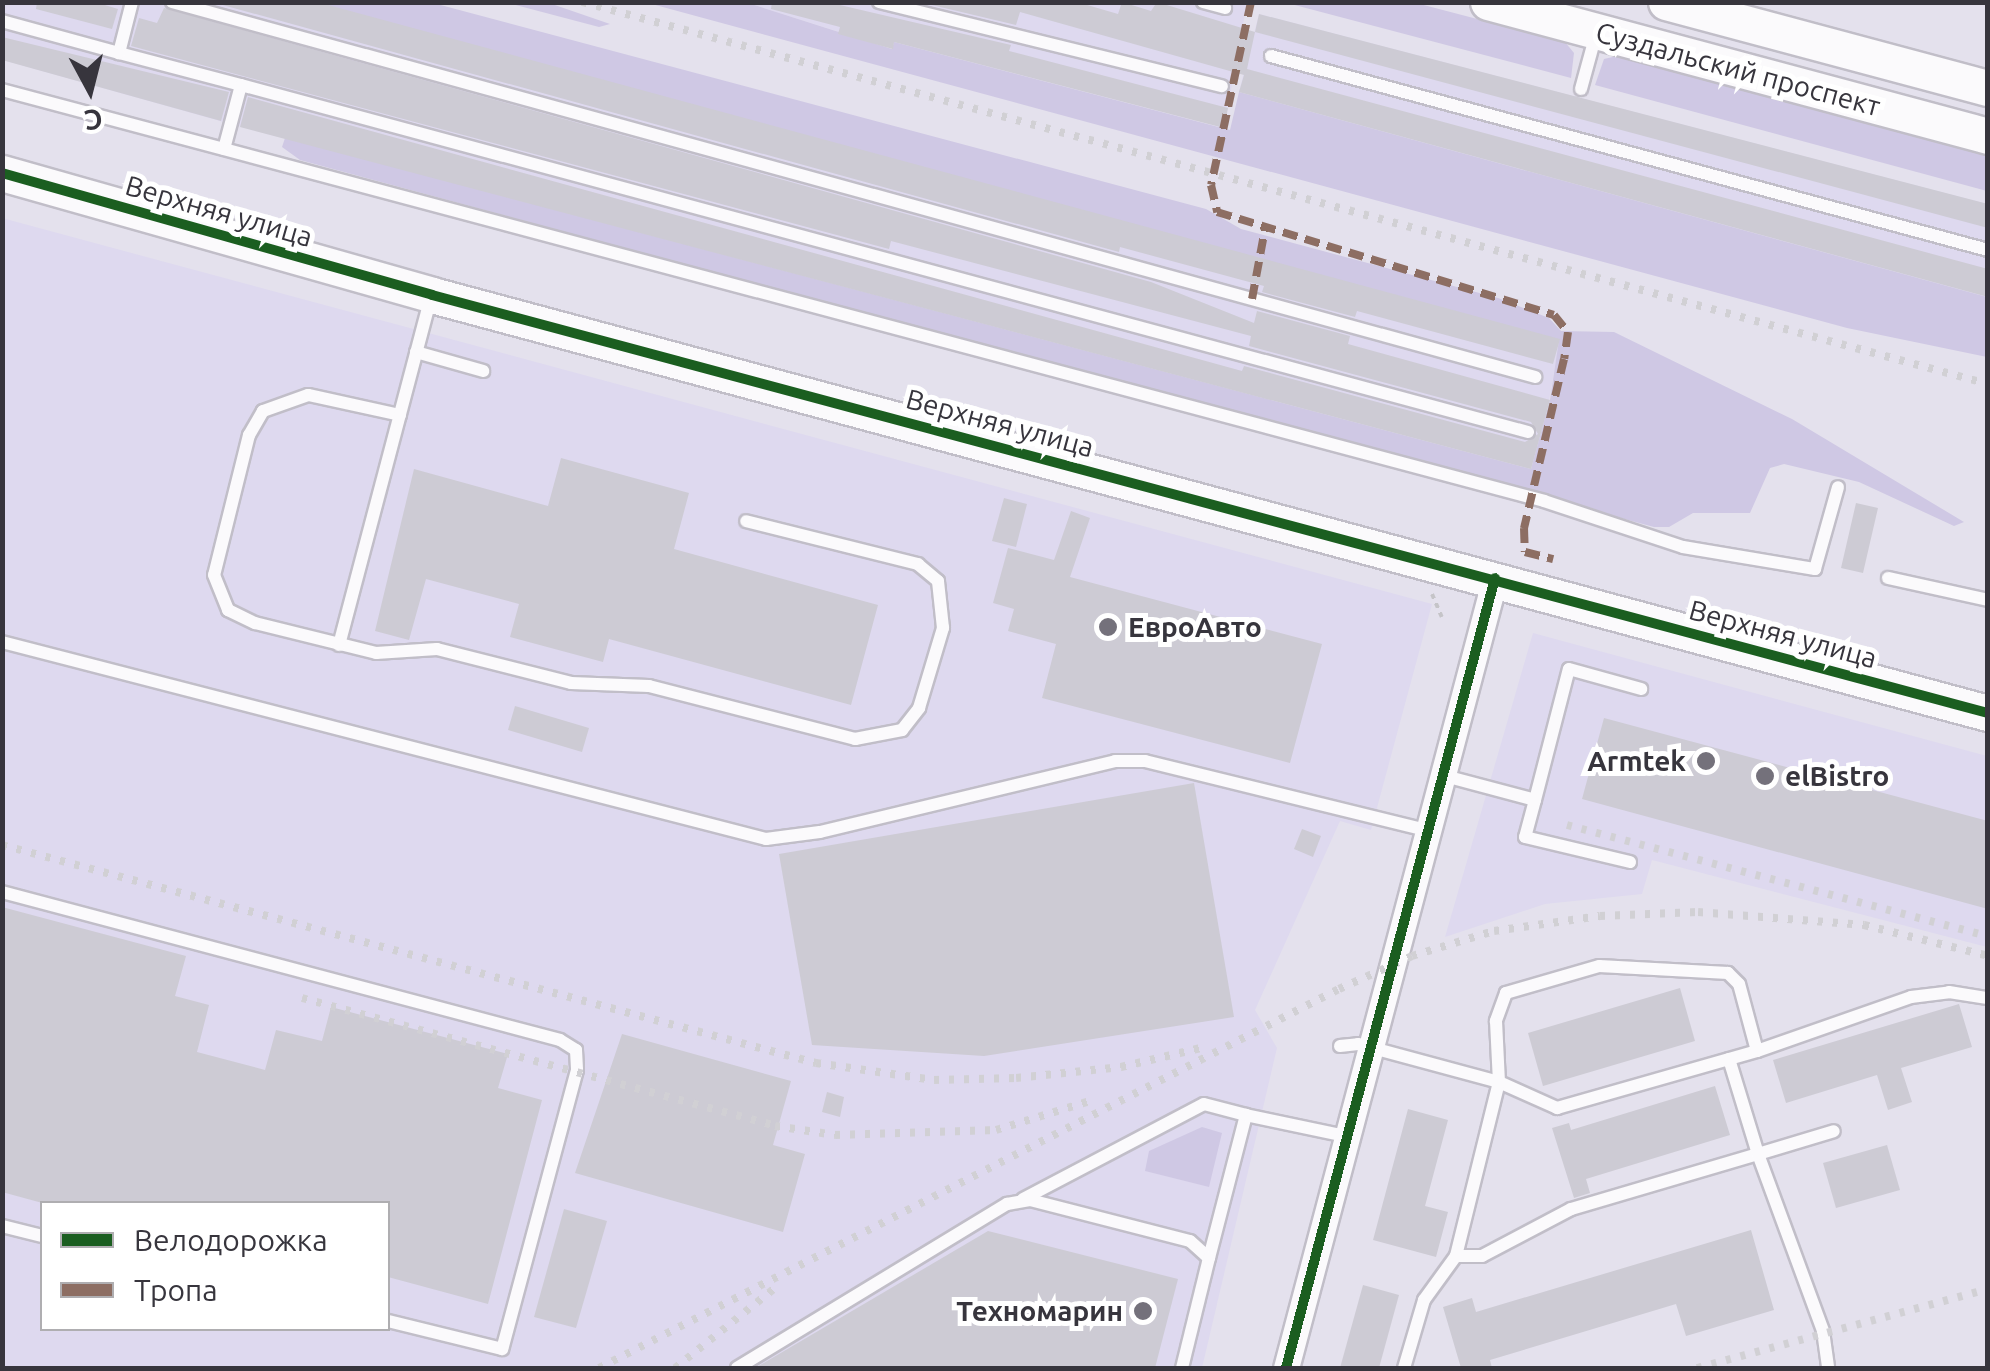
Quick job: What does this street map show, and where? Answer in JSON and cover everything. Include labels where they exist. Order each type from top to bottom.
[{"type":"street","name":"Суздальский проспект","points":[[1488,2],[1988,136]]},
{"type":"street","name":"Суздальский проспект","points":[[1666,2],[1988,88]]},
{"type":"street","name":"Верхняя улица","points":[[2,172],[432,295],[1495,578],[1988,714]]},
{"type":"street","points":[[1286,1368],[1374,1048],[1495,578]]},
{"type":"lane","points":[[119,52],[132,2]]},
{"type":"lane","points":[[172,2],[1535,377]]},
{"type":"lane","points":[[879,2],[1222,86]]},
{"type":"lane","points":[[1204,2],[1226,8]]},
{"type":"lane","points":[[2,21],[1528,432]]},
{"type":"lane","points":[[1580,89],[1597,32]]},
{"type":"lane","points":[[1270,56],[1988,250]]},
{"type":"lane","points":[[224,149],[241,86]]},
{"type":"lane","points":[[2,90],[1544,501],[1683,548],[1816,569],[1838,487]]},
{"type":"lane","points":[[339,645],[432,295]]},
{"type":"lane","points":[[416,352],[483,371]]},
{"type":"lane","points":[[400,415],[328,397],[291,396],[262,410],[249,435],[214,575],[221,600],[255,623],[339,645],[392,655],[437,649],[571,683],[649,686],[855,739],[902,730],[920,708],[943,628],[938,580],[918,564],[746,521]]},
{"type":"lane","points":[[1888,578],[1988,600]]},
{"type":"lane","points":[[2,642],[766,839],[1130,761],[1173,765],[1431,832]]},
{"type":"lane","points":[[1630,862],[1525,838],[1569,669],[1641,688]]},
{"type":"lane","points":[[1445,776],[1535,800]]},
{"type":"lane","points":[[2,892],[560,1040],[576,1050],[577,1070],[502,1350],[390,1322]]},
{"type":"lane","points":[[1404,1368],[1424,1300],[1456,1256],[1499,1082],[1496,1021],[1506,994],[1599,966],[1728,972],[1739,984],[1757,1051]]},
{"type":"lane","points":[[1340,1046],[1374,1048],[1499,1082],[1558,1108],[1757,1051],[1911,998],[1948,992],[1988,998]]},
{"type":"lane","points":[[1729,1058],[1758,1154],[1822,1331],[1828,1368]]},
{"type":"lane","points":[[736,1368],[1018,1201],[1204,1104],[1350,1137]]},
{"type":"lane","points":[[1182,1368],[1246,1116]]},
{"type":"lane","points":[[1456,1256],[1482,1256],[1571,1210],[1834,1131]]},
{"type":"lane","points":[[1018,1201],[1190,1241],[1209,1258]]},
{"type":"lane","points":[[2,1226],[40,1236]]},
{"type":"shaded area","points":[[2,3],[317,3],[1560,339],[1545,423],[1531,469],[220,121],[3,60]]},
{"type":"shaded area","points":[[317,3],[433,3],[1206,209],[1241,229],[1498,298],[1549,318],[1561,331],[1614,332],[1792,419],[1964,522],[1954,526],[1859,482],[1784,464],[1770,468],[1750,513],[1693,513],[1669,527],[1654,527],[300,160],[282,147],[285,138],[1531,469],[1550,400],[1559,340]]},
{"type":"shaded area","points":[[508,3],[549,3],[610,24],[599,27]]},
{"type":"shaded area","points":[[648,3],[748,3],[892,49],[894,42],[1230,130],[1239,92],[1987,297],[1987,357],[1847,328]]},
{"type":"shaded area","points":[[748,3],[1247,3],[1224,128],[895,42],[893,49]]},
{"type":"shaded area","points":[[1287,3],[1416,3],[1565,42],[1574,53],[1571,78]]},
{"type":"shaded area","points":[[1259,14],[1987,204],[1987,297],[1239,92]]},
{"type":"shaded area","points":[[1617,56],[1987,156],[1987,191],[1595,85],[1604,59]]},
{"type":"shaded area","points":[[2,218],[1432,604],[1371,830],[1340,821],[1255,1010],[1277,1048],[1202,1368],[3,1368]]},
{"type":"shaded area","points":[[1533,633],[1987,756],[1987,947],[1652,860],[1642,894],[1545,904],[1445,937]]},
{"type":"shaded area","points":[[1202,1127],[1222,1133],[1209,1187],[1145,1171],[1149,1151]]},
{"type":"building","points":[[37,2],[95,2],[118,9],[112,29],[36,9]]},
{"type":"building","points":[[212,2],[317,2],[1560,339],[1553,364],[1357,311],[1355,317],[1262,292],[1264,286],[1120,247],[1119,252]]},
{"type":"building","points":[[772,2],[827,2],[1011,45],[1009,51],[1228,108],[1224,128],[894,42],[893,49],[838,34],[840,27],[771,9]]},
{"type":"building","points":[[1077,2],[1118,14],[1122,2],[1151,11],[1157,2],[1255,32],[1247,69],[1988,269],[1988,297],[1239,92],[1244,75],[1020,12],[1016,25],[932,5]]},
{"type":"building","points":[[164,8],[1151,282],[1254,323],[1257,311],[1350,336],[1348,344],[1550,400],[1531,469],[240,127],[248,97],[1242,371],[1244,366],[1525,442],[1538,434],[1531,422],[1249,346],[1251,336],[891,241],[889,249],[131,46],[139,18],[157,23]]},
{"type":"building","points":[[1259,14],[1988,204],[1988,228],[1255,32]]},
{"type":"building","points":[[2,37],[229,92],[221,121],[2,60]]},
{"type":"building","points":[[561,458],[689,493],[674,549],[878,605],[851,705],[609,639],[603,662],[510,637],[519,604],[426,579],[409,640],[375,631],[414,469],[548,506]]},
{"type":"building","points":[[1004,498],[1027,504],[1016,547],[992,541]]},
{"type":"building","points":[[1856,503],[1878,508],[1863,573],[1841,568]]},
{"type":"building","points":[[1071,511],[1090,518],[1070,577],[1322,644],[1290,763],[1042,698],[1056,644],[1008,631],[1014,609],[993,603],[1008,548],[1054,560]]},
{"type":"building","points":[[515,706],[589,728],[582,752],[508,730]]},
{"type":"building","points":[[1604,718],[1988,821],[1988,909],[1582,799]]},
{"type":"building","points":[[1194,783],[1234,1017],[984,1056],[812,1045],[779,854]]},
{"type":"building","points":[[1302,829],[1321,836],[1313,857],[1294,849]]},
{"type":"building","points":[[2,907],[186,956],[175,996],[209,1005],[197,1052],[265,1070],[276,1030],[322,1041],[331,1007],[508,1054],[498,1088],[542,1100],[488,1304],[390,1278],[390,1201],[40,1202],[2,1192]]},
{"type":"building","points":[[1680,988],[1695,1041],[1543,1086],[1528,1033]]},
{"type":"building","points":[[1959,1004],[1972,1047],[1901,1068],[1912,1102],[1888,1110],[1877,1075],[1786,1103],[1773,1060]]},
{"type":"building","points":[[622,1034],[791,1081],[773,1145],[805,1154],[783,1232],[575,1173]]},
{"type":"building","points":[[1715,1086],[1730,1135],[1586,1179],[1590,1193],[1574,1198],[1552,1128],[1569,1123],[1571,1130]]},
{"type":"building","points":[[827,1092],[844,1097],[840,1117],[822,1112]]},
{"type":"building","points":[[1408,1109],[1448,1120],[1425,1206],[1448,1212],[1436,1257],[1373,1240]]},
{"type":"building","points":[[1887,1145],[1900,1190],[1836,1208],[1823,1163]]},
{"type":"building","points":[[564,1209],[607,1221],[576,1328],[534,1317]]},
{"type":"building","points":[[1751,1230],[1774,1310],[1686,1336],[1676,1304],[1490,1360],[1492,1368],[1461,1368],[1443,1307],[1472,1298],[1476,1312]]},
{"type":"building","points":[[988,1231],[1178,1279],[1155,1368],[755,1368]]},
{"type":"building","points":[[1363,1285],[1399,1295],[1379,1368],[1340,1368]]},
{"type":"railway","points":[[582,2],[1988,384]]},
{"type":"railway","points":[[1567,825],[1988,936]]},
{"type":"railway","points":[[2,845],[816,1063],[934,1080],[1016,1078],[1121,1067],[1201,1048]]},
{"type":"railway","points":[[599,1368],[1339,989],[1412,956],[1494,931],[1600,916],[1698,912],[1864,925],[1988,956]]},
{"type":"railway","points":[[302,998],[775,1126],[835,1135],[996,1130],[1093,1100]]},
{"type":"railway","points":[[675,1368],[776,1287]]},
{"type":"railway","points":[[1697,1368],[1988,1289]]},
{"type":"marked path","points":[[1251,2],[1211,185],[1217,212],[1554,315],[1568,332],[1524,528],[1525,552],[1553,559]]},
{"type":"marked path","points":[[1252,299],[1265,229]]},
{"type":"cycle path","points":[[2,173],[432,295],[1988,713]]},
{"type":"cycle path","points":[[1286,1368],[1495,578]]},
{"type":"place","name":"ЕвроАвто","points":[[1108,627]]},
{"type":"place","name":"Armtek","points":[[1706,761]]},
{"type":"place","name":"elBistro","points":[[1765,776]]},
{"type":"place","name":"Техномарин","points":[[1143,1311]]}]
